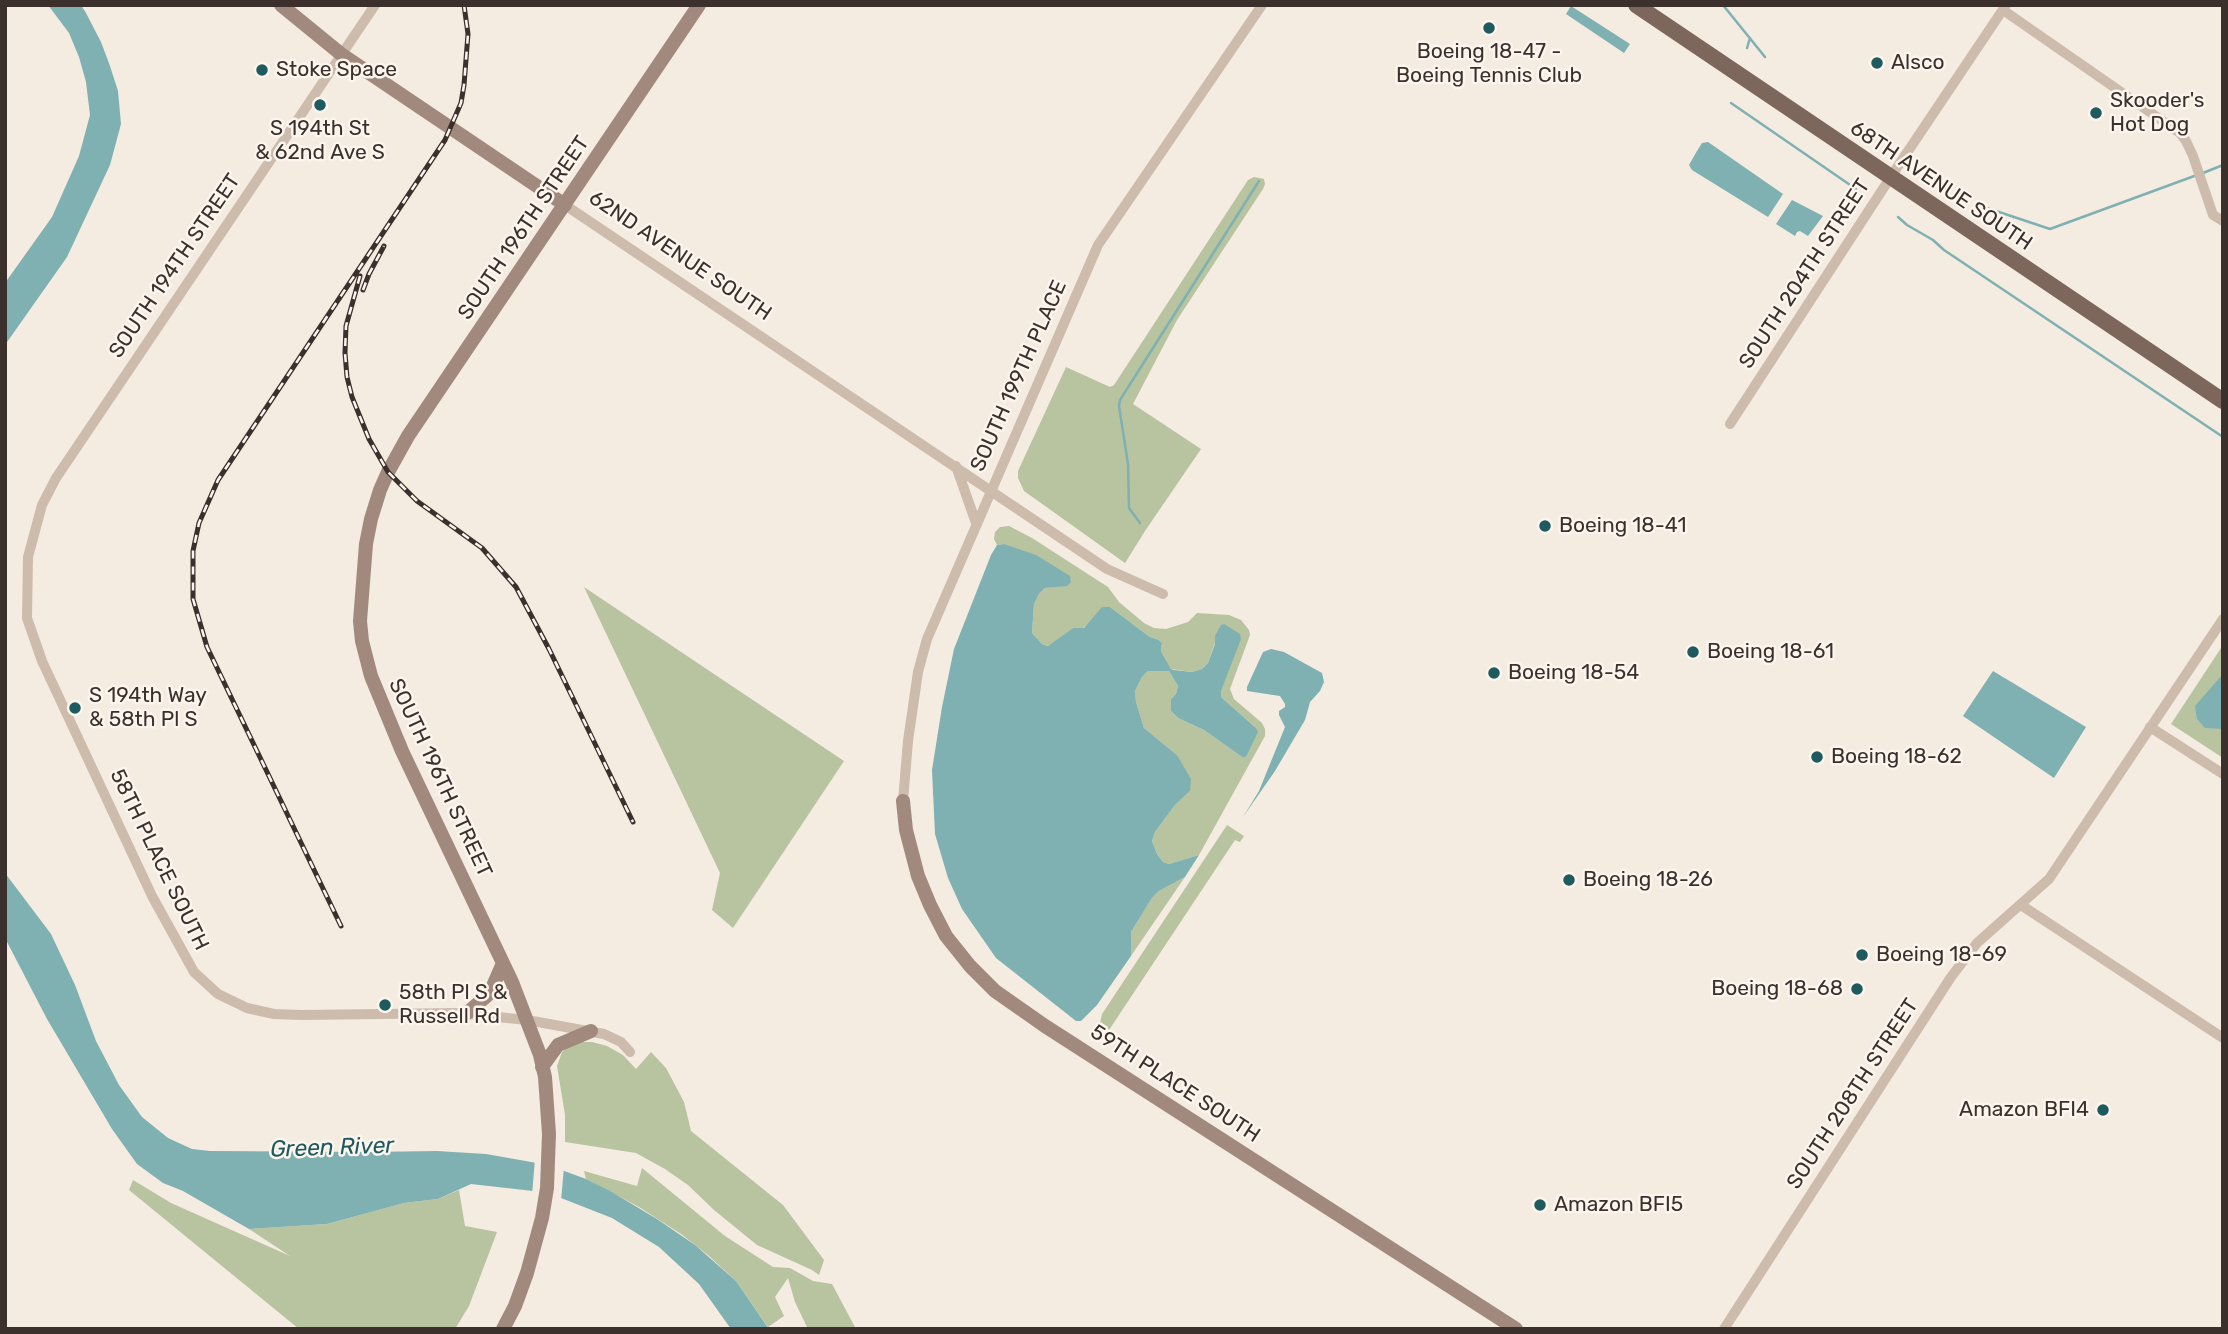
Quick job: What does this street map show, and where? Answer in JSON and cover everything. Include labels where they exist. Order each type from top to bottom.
[{"type":"main road","name":"62ND AVENUE SOUTH","points":[[281,5],[341,54],[565,205]]},
{"type":"main road","name":"SOUTH 196TH STREET","points":[[503,1329],[527,1273],[547,1188],[549,1134],[542,1067],[527,1020],[503,963],[380,701],[362,641],[361,594],[371,519],[388,472],[408,436],[699,5]]},
{"type":"main road","name":"68TH AVENUE SOUTH","points":[[1636,5],[2223,401]]},
{"type":"main road","name":"59TH PLACE SOUTH","points":[[903,801],[906,830],[918,876],[930,905],[946,936],[995,991],[1045,1026],[1516,1329]]},
{"type":"main road","points":[[466,1014],[490,993],[503,963]]},
{"type":"main road","points":[[542,1067],[558,1045],[591,1031]]},
{"type":"street","name":"SOUTH 194TH STREET","points":[[28,557],[42,505],[56,478],[375,5]]},
{"type":"street","name":"SOUTH 199TH PLACE","points":[[903,801],[908,741],[918,672],[926,639],[1098,245],[1262,5]]},
{"type":"street","name":"SOUTH 204TH STREET","points":[[1730,424],[1890,178],[2005,8]]},
{"type":"street","points":[[2005,8],[2180,133],[2193,156],[2213,215],[2223,221]]},
{"type":"street","name":"62ND AVENUE SOUTH","points":[[565,205],[1107,569],[1163,594]]},
{"type":"street","points":[[955,466],[976,523]]},
{"type":"street","name":"58TH PLACE SOUTH","points":[[28,557],[27,618],[42,661],[152,896],[184,957],[205,984],[232,1002],[274,1014],[466,1014],[527,1020],[612,1037],[630,1052]]},
{"type":"street","name":"SOUTH 208TH STREET","points":[[1724,1329],[1951,977],[1977,943],[2049,879],[2223,618]]},
{"type":"street","points":[[2150,727],[2223,774]]},
{"type":"street","points":[[2021,905],[2223,1038]]},
{"type":"green space","points":[[1254,177],[1264,179],[1263,189],[1177,320],[1133,404],[1201,449],[1125,563],[1024,491],[1018,471],[1066,367],[1110,387],[1114,385],[1248,180]]},
{"type":"green space","points":[[1009,526],[1108,587],[1119,602],[1154,628],[1166,629],[1188,622],[1197,613],[1229,615],[1241,620],[1249,630],[1250,635],[1230,689],[1234,699],[1262,723],[1265,736],[1199,855],[1169,864],[1163,862],[1157,854],[1152,841],[1155,832],[1175,805],[1190,791],[1177,755],[1144,728],[1135,691],[1148,671],[1169,671],[1178,686],[1171,699],[1171,711],[1178,718],[1204,730],[1242,757],[1246,757],[1256,728],[1221,697],[1215,636],[1208,663],[1202,669],[1192,672],[1171,669],[1161,651],[1162,643],[1110,607],[1083,628],[1073,628],[1049,646],[1042,644],[1032,633],[1034,604],[1045,588],[1067,585],[1004,544],[997,545],[995,532],[1000,527]]},
{"type":"green space","points":[[584,587],[844,761],[733,928],[712,910],[720,873]]},
{"type":"green space","points":[[2223,645],[2223,758],[2171,724]]},
{"type":"green space","points":[[1227,825],[1244,836],[1240,842],[1235,840],[1109,1030],[1100,1023],[1102,1014]]},
{"type":"green space","points":[[1185,877],[1131,956],[1131,932],[1152,898],[1159,891]]},
{"type":"green space","points":[[582,1042],[607,1046],[623,1055],[636,1069],[651,1052],[666,1068],[684,1102],[691,1131],[783,1205],[824,1260],[819,1275],[757,1245],[688,1185],[636,1153],[565,1142],[565,1115],[557,1066],[562,1052],[571,1045]]},
{"type":"green space","points":[[642,1168],[725,1236],[773,1267],[790,1268],[813,1281],[832,1284],[856,1329],[808,1329],[795,1302],[788,1278],[775,1297],[784,1316],[768,1327],[736,1281],[709,1256],[639,1207],[586,1179],[584,1171],[637,1186]]},
{"type":"green space","points":[[133,1180],[171,1203],[290,1256],[249,1229],[327,1224],[404,1203],[438,1199],[459,1190],[465,1226],[497,1232],[469,1306],[455,1329],[299,1329],[129,1190]]},
{"type":"water","points":[[48,5],[81,5],[86,13],[101,42],[118,91],[121,124],[110,165],[67,257],[5,345],[5,283],[52,217],[79,156],[90,115],[86,82],[79,57],[69,33]]},
{"type":"water","points":[[1571,6],[1630,44],[1624,53],[1566,14]]},
{"type":"water","points":[[1708,142],[1783,194],[1768,217],[1692,170],[1689,165],[1697,151],[1702,143]]},
{"type":"water","points":[[1792,200],[1823,216],[1808,236],[1800,231],[1795,236],[1776,224]]},
{"type":"water","points":[[1004,544],[1036,555],[1070,576],[1071,582],[1067,586],[1045,588],[1034,604],[1032,633],[1042,644],[1048,646],[1073,628],[1084,628],[1102,607],[1110,607],[1162,643],[1161,651],[1171,669],[1192,672],[1202,669],[1208,663],[1215,636],[1221,625],[1224,624],[1240,634],[1241,639],[1221,697],[1258,732],[1246,757],[1242,757],[1171,711],[1171,699],[1178,686],[1169,671],[1148,671],[1142,677],[1135,691],[1144,728],[1177,755],[1191,779],[1190,791],[1175,805],[1155,832],[1152,841],[1157,854],[1163,862],[1169,864],[1199,855],[1185,877],[1159,891],[1152,898],[1131,932],[1131,956],[1097,1005],[1081,1021],[1076,1021],[996,958],[962,909],[948,878],[935,834],[932,770],[954,649],[991,555],[997,545]]},
{"type":"water","points":[[1271,649],[1284,652],[1322,673],[1324,682],[1310,702],[1305,720],[1275,771],[1243,817],[1259,791],[1285,727],[1279,715],[1279,711],[1285,707],[1280,696],[1247,691],[1263,652]]},
{"type":"water","points":[[1993,671],[2086,727],[2054,778],[1963,716]]},
{"type":"water","points":[[2223,674],[2223,729],[2205,728],[2197,719],[2195,706]]},
{"type":"water","points":[[5,873],[51,934],[75,985],[96,1041],[119,1085],[142,1117],[168,1138],[192,1149],[210,1151],[437,1151],[486,1154],[548,1165],[610,1191],[695,1245],[736,1281],[769,1329],[731,1329],[699,1284],[659,1247],[612,1218],[561,1198],[533,1191],[471,1184],[438,1199],[404,1203],[327,1224],[249,1229],[183,1191],[163,1183],[137,1164],[112,1129],[47,1019],[5,938]]},
{"type":"pier","points":[[535,1159],[564,1167],[561,1201],[532,1195]]},
{"type":"waterway","points":[[1723,5],[1765,57]]},
{"type":"waterway","points":[[1747,48],[1750,38]]},
{"type":"waterway","points":[[1731,103],[1856,189]]},
{"type":"waterway","points":[[2203,173],[2223,165]]},
{"type":"waterway","points":[[1987,208],[2050,229],[2197,175]]},
{"type":"waterway","points":[[1140,523],[1129,508],[1128,464],[1120,400],[1259,181]]},
{"type":"waterway","points":[[1898,217],[2223,437]]},
{"type":"railway","points":[[341,926],[207,647],[193,599],[193,551],[199,523],[218,480],[445,140],[461,103],[464,85],[468,34],[464,5]]},
{"type":"railway","points":[[363,290],[384,246]]},
{"type":"railway","points":[[360,276],[346,326],[345,353],[352,397],[369,439],[388,472],[417,501],[482,548],[516,587],[633,822]]},
{"type":"place","name":"Boeing 18-47 - Boeing Tennis Club","points":[[1489,28]]},
{"type":"place","name":"Alsco","points":[[1877,63]]},
{"type":"place","name":"Stoke Space","points":[[262,70]]},
{"type":"place","name":"S 194th St & 62nd Ave S","points":[[320,105]]},
{"type":"place","name":"Skooder's Hot Dog","points":[[2096,113]]},
{"type":"place","name":"Boeing 18-41","points":[[1545,526]]},
{"type":"place","name":"Boeing 18-61","points":[[1693,652]]},
{"type":"place","name":"Boeing 18-54","points":[[1494,673]]},
{"type":"place","name":"S 194th Way & 58th Pl S","points":[[75,708]]},
{"type":"place","name":"Boeing 18-62","points":[[1817,757]]},
{"type":"place","name":"Boeing 18-26","points":[[1569,880]]},
{"type":"place","name":"Boeing 18-69","points":[[1862,955]]},
{"type":"place","name":"Boeing 18-68","points":[[1857,989]]},
{"type":"place","name":"58th Pl S & Russell Rd","points":[[385,1005]]},
{"type":"place","name":"Amazon BFI4","points":[[2103,1110]]},
{"type":"place","name":"Amazon BFI5","points":[[1540,1205]]},
{"type":"water label","name":"Green River","points":[[332,1148]]}]
